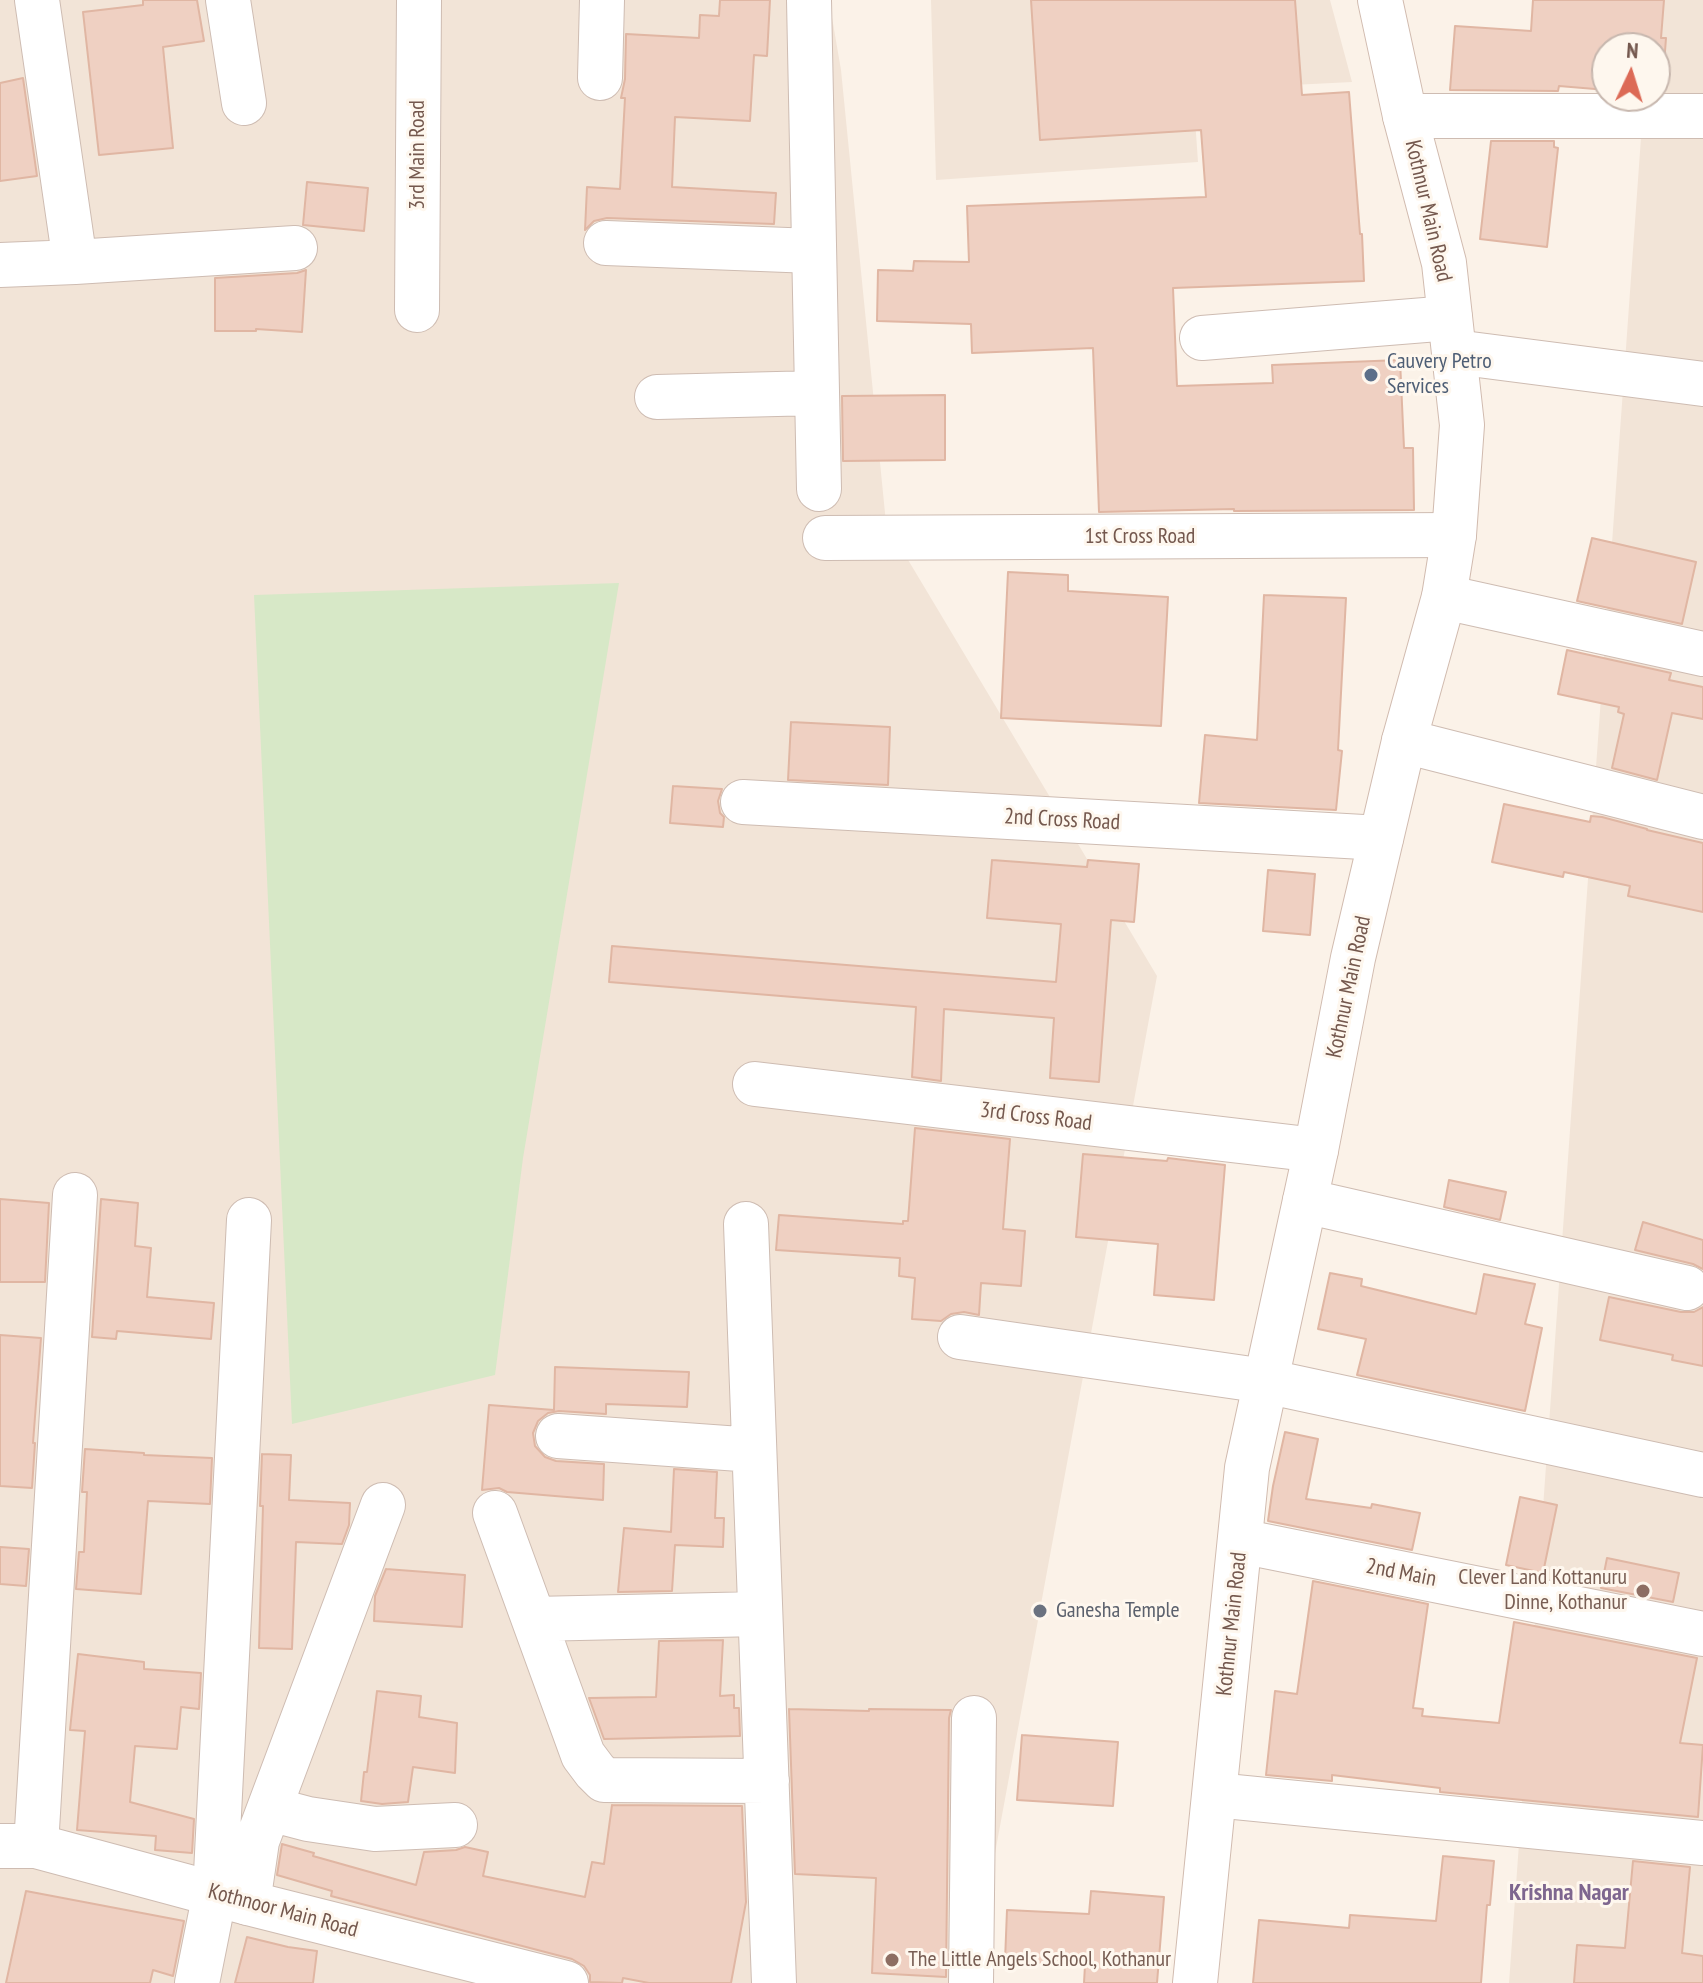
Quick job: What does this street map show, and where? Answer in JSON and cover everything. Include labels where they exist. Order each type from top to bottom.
[{"type":"street","points":[[37,0],[75,262]]},
{"type":"street","points":[[228,0],[244,103]]},
{"type":"street","name":"3rd Main Road","points":[[417,310],[419,0]]},
{"type":"street","points":[[600,78],[602,0]]},
{"type":"street","points":[[809,0],[819,489]]},
{"type":"street","name":"Kothnur Main Road","points":[[1195,1983],[1247,1468],[1316,1150],[1353,958],[1404,741],[1444,597],[1454,535],[1462,425],[1444,263],[1405,116],[1380,0]]},
{"type":"street","points":[[1405,116],[1703,116]]},
{"type":"street","points":[[606,243],[813,251]]},
{"type":"street","points":[[0,265],[295,248]]},
{"type":"street","points":[[1202,338],[1452,335],[1703,384]]},
{"type":"street","points":[[657,397],[817,393]]},
{"type":"street","name":"1st Cross Road","points":[[825,538],[1454,535]]},
{"type":"street","points":[[1444,597],[1703,654]]},
{"type":"street","points":[[1404,741],[1703,817]]},
{"type":"street","name":"2nd Cross Road","points":[[743,802],[1381,838]]},
{"type":"street","name":"3rd Cross Road","points":[[755,1084],[1316,1150]]},
{"type":"street","points":[[10,1851],[75,1195]]},
{"type":"street","points":[[1305,1201],[1687,1288]]},
{"type":"street","points":[[231,1898],[249,1220]]},
{"type":"street","points":[[746,1224],[774,1983]]},
{"type":"street","points":[[960,1337],[1265,1381],[1703,1475]]},
{"type":"street","points":[[558,1436],[754,1450]]},
{"type":"street","points":[[197,1983],[270,1809],[383,1505]]},
{"type":"street","points":[[495,1513],[583,1755],[604,1780],[767,1781]]},
{"type":"street","name":"2nd Main","points":[[1240,1541],[1703,1634]]},
{"type":"street","points":[[534,1619],[760,1614]]},
{"type":"street","points":[[971,1983],[974,1718]]},
{"type":"street","points":[[1215,1795],[1703,1843]]},
{"type":"street","points":[[270,1809],[308,1819],[375,1829],[455,1825]]},
{"type":"street","name":"Kothnoor Main Road","points":[[10,1851],[231,1898],[561,1982]]},
{"type":"shaded area","points":[[0,0],[829,0],[841,70],[886,523],[1157,976],[971,1983],[0,1983]]},
{"type":"shaded area","points":[[931,0],[1330,0],[1352,82],[1193,90],[1198,162],[936,180]]},
{"type":"shaded area","points":[[1651,0],[1703,0],[1703,1983],[1509,1983],[1643,112],[1671,112],[1671,32],[1654,32]]},
{"type":"green space","points":[[619,583],[523,1158],[495,1375],[292,1424],[254,595]]},
{"type":"building","points":[[143,0],[197,0],[204,41],[163,47],[173,148],[99,155],[83,12],[143,5]]},
{"type":"building","points":[[720,0],[770,0],[767,56],[754,55],[750,121],[675,117],[672,187],[776,193],[774,224],[607,218],[594,221],[585,230],[587,187],[620,189],[625,98],[621,98],[625,79],[626,34],[699,38],[700,15],[719,16]]},
{"type":"building","points":[[1031,0],[1295,0],[1302,95],[1349,92],[1364,281],[1173,288],[1177,386],[1273,383],[1272,365],[1400,360],[1404,448],[1413,448],[1414,510],[1099,512],[1093,348],[972,353],[971,324],[877,321],[878,270],[913,271],[914,261],[969,262],[967,206],[1206,197],[1201,130],[1040,140]]},
{"type":"building","points":[[1533,0],[1664,0],[1661,32],[1591,32],[1591,89],[1559,86],[1558,91],[1450,90],[1455,26],[1531,31]]},
{"type":"building","points":[[23,78],[37,176],[0,181],[0,83]]},
{"type":"building","points":[[1491,141],[1554,141],[1554,147],[1558,148],[1547,247],[1480,239]]},
{"type":"building","points":[[307,182],[368,188],[364,231],[303,225]]},
{"type":"building","points":[[306,270],[302,332],[256,329],[215,331],[215,278]]},
{"type":"building","points":[[945,395],[945,460],[843,461],[842,396]]},
{"type":"building","points":[[1592,538],[1696,562],[1682,624],[1577,601]]},
{"type":"building","points":[[1008,572],[1068,575],[1068,591],[1168,597],[1161,726],[1001,718]]},
{"type":"building","points":[[1264,595],[1346,598],[1338,750],[1342,751],[1336,810],[1199,803],[1205,735],[1257,740]]},
{"type":"building","points":[[1567,650],[1671,673],[1669,680],[1703,687],[1703,719],[1672,713],[1657,780],[1612,768],[1624,714],[1618,712],[1619,707],[1558,694]]},
{"type":"building","points":[[791,722],[890,727],[888,785],[788,780]]},
{"type":"building","points":[[673,786],[722,789],[718,801],[724,817],[723,827],[670,823]]},
{"type":"building","points":[[1504,804],[1590,822],[1591,816],[1602,817],[1703,843],[1703,912],[1628,896],[1630,886],[1564,872],[1563,877],[1492,862]]},
{"type":"building","points":[[992,860],[1087,867],[1088,860],[1139,864],[1134,922],[1111,920],[1099,1082],[1050,1078],[1054,1018],[944,1009],[941,1081],[912,1077],[916,1007],[609,982],[612,946],[1056,982],[1061,924],[987,918]]},
{"type":"building","points":[[1268,870],[1315,874],[1310,935],[1263,931]]},
{"type":"building","points":[[915,1128],[1010,1139],[1003,1229],[1025,1231],[1021,1286],[981,1283],[979,1315],[964,1312],[951,1314],[941,1321],[912,1319],[915,1278],[899,1276],[900,1258],[776,1250],[779,1215],[903,1224],[903,1221],[908,1221]]},
{"type":"building","points":[[1083,1154],[1167,1161],[1168,1158],[1225,1165],[1214,1300],[1154,1295],[1158,1244],[1076,1237]]},
{"type":"building","points":[[1449,1180],[1506,1192],[1500,1220],[1444,1207]]},
{"type":"building","points":[[0,1199],[49,1203],[45,1282],[0,1282]]},
{"type":"building","points":[[101,1199],[138,1203],[135,1246],[151,1248],[147,1297],[214,1303],[211,1339],[117,1331],[116,1339],[92,1337]]},
{"type":"building","points":[[1643,1222],[1703,1240],[1703,1269],[1635,1250]]},
{"type":"building","points":[[1330,1273],[1362,1279],[1361,1286],[1476,1314],[1484,1274],[1535,1284],[1525,1324],[1542,1328],[1525,1411],[1357,1375],[1366,1339],[1318,1329]]},
{"type":"building","points":[[1609,1297],[1681,1312],[1694,1312],[1703,1307],[1703,1366],[1672,1360],[1673,1355],[1600,1340]]},
{"type":"building","points":[[0,1335],[41,1338],[32,1488],[0,1486]]},
{"type":"building","points":[[555,1367],[689,1372],[687,1407],[606,1404],[606,1414],[559,1411],[548,1413],[538,1421],[533,1433],[535,1446],[545,1457],[556,1461],[604,1464],[603,1500],[507,1492],[499,1488],[482,1490],[489,1405],[554,1410]]},
{"type":"building","points":[[1285,1432],[1318,1439],[1306,1499],[1371,1508],[1372,1504],[1420,1513],[1412,1550],[1268,1521]]},
{"type":"building","points":[[85,1449],[212,1458],[210,1504],[148,1501],[141,1594],[76,1589],[79,1552],[84,1552],[87,1492],[82,1492]]},
{"type":"building","points":[[262,1454],[291,1455],[289,1500],[350,1503],[349,1525],[342,1544],[296,1542],[292,1649],[259,1648]]},
{"type":"building","points":[[674,1469],[717,1472],[715,1518],[724,1518],[723,1547],[675,1545],[672,1591],[618,1592],[624,1528],[671,1532]]},
{"type":"building","points":[[1520,1497],[1557,1505],[1543,1573],[1506,1565]]},
{"type":"building","points":[[0,1547],[29,1549],[26,1586],[0,1584]]},
{"type":"building","points":[[1607,1558],[1679,1573],[1673,1602],[1601,1588]]},
{"type":"building","points":[[386,1569],[465,1575],[462,1627],[374,1621],[375,1596]]},
{"type":"building","points":[[1313,1581],[1428,1604],[1413,1708],[1423,1709],[1422,1716],[1499,1723],[1514,1622],[1697,1658],[1680,1743],[1703,1745],[1698,1817],[1440,1792],[1440,1788],[1332,1775],[1332,1781],[1266,1775],[1275,1691],[1297,1694]]},
{"type":"building","points":[[723,1640],[720,1696],[734,1695],[734,1708],[739,1708],[740,1736],[604,1739],[589,1698],[656,1697],[659,1641]]},
{"type":"building","points":[[78,1654],[144,1662],[144,1669],[201,1673],[199,1709],[181,1707],[177,1749],[135,1746],[130,1802],[194,1819],[192,1853],[155,1850],[156,1836],[77,1830],[85,1731],[70,1730]]},
{"type":"building","points":[[377,1691],[421,1696],[419,1717],[457,1723],[455,1773],[413,1767],[408,1802],[382,1804],[361,1801]]},
{"type":"building","points":[[789,1709],[951,1710],[946,1977],[872,1973],[876,1878],[795,1874]]},
{"type":"building","points":[[1022,1735],[1118,1742],[1113,1806],[1017,1800]]},
{"type":"building","points":[[612,1805],[742,1806],[746,1902],[731,1983],[649,1983],[623,1978],[622,1983],[590,1982],[590,1975],[584,1966],[572,1959],[331,1896],[332,1891],[277,1875],[282,1844],[314,1853],[313,1856],[416,1885],[424,1852],[465,1847],[488,1852],[483,1876],[585,1897],[592,1862],[604,1864]]},
{"type":"building","points":[[1443,1856],[1494,1861],[1481,1983],[1253,1983],[1259,1920],[1349,1928],[1350,1915],[1436,1921]]},
{"type":"building","points":[[1633,1861],[1690,1867],[1682,1953],[1703,1956],[1703,1983],[1574,1983],[1577,1945],[1625,1948]]},
{"type":"building","points":[[26,1891],[184,1921],[173,1976],[153,1970],[150,1983],[6,1983]]},
{"type":"building","points":[[1091,1891],[1164,1897],[1157,1983],[1084,1983],[1085,1965],[1005,1961],[1007,1910],[1089,1914]]},
{"type":"building","points":[[247,1937],[317,1951],[313,1983],[235,1983]]},
{"type":"place","name":"Cauvery Petro Services","points":[[1371,375]]},
{"type":"place","name":"Clever Land Kottanuru Dinne, Kothanur","points":[[1643,1591]]},
{"type":"place","name":"Ganesha Temple","points":[[1040,1611]]},
{"type":"place","name":"The Little Angels School, Kothanur","points":[[892,1960]]},
{"type":"district","name":"Krishna Nagar","points":[[1569,1893]]}]
